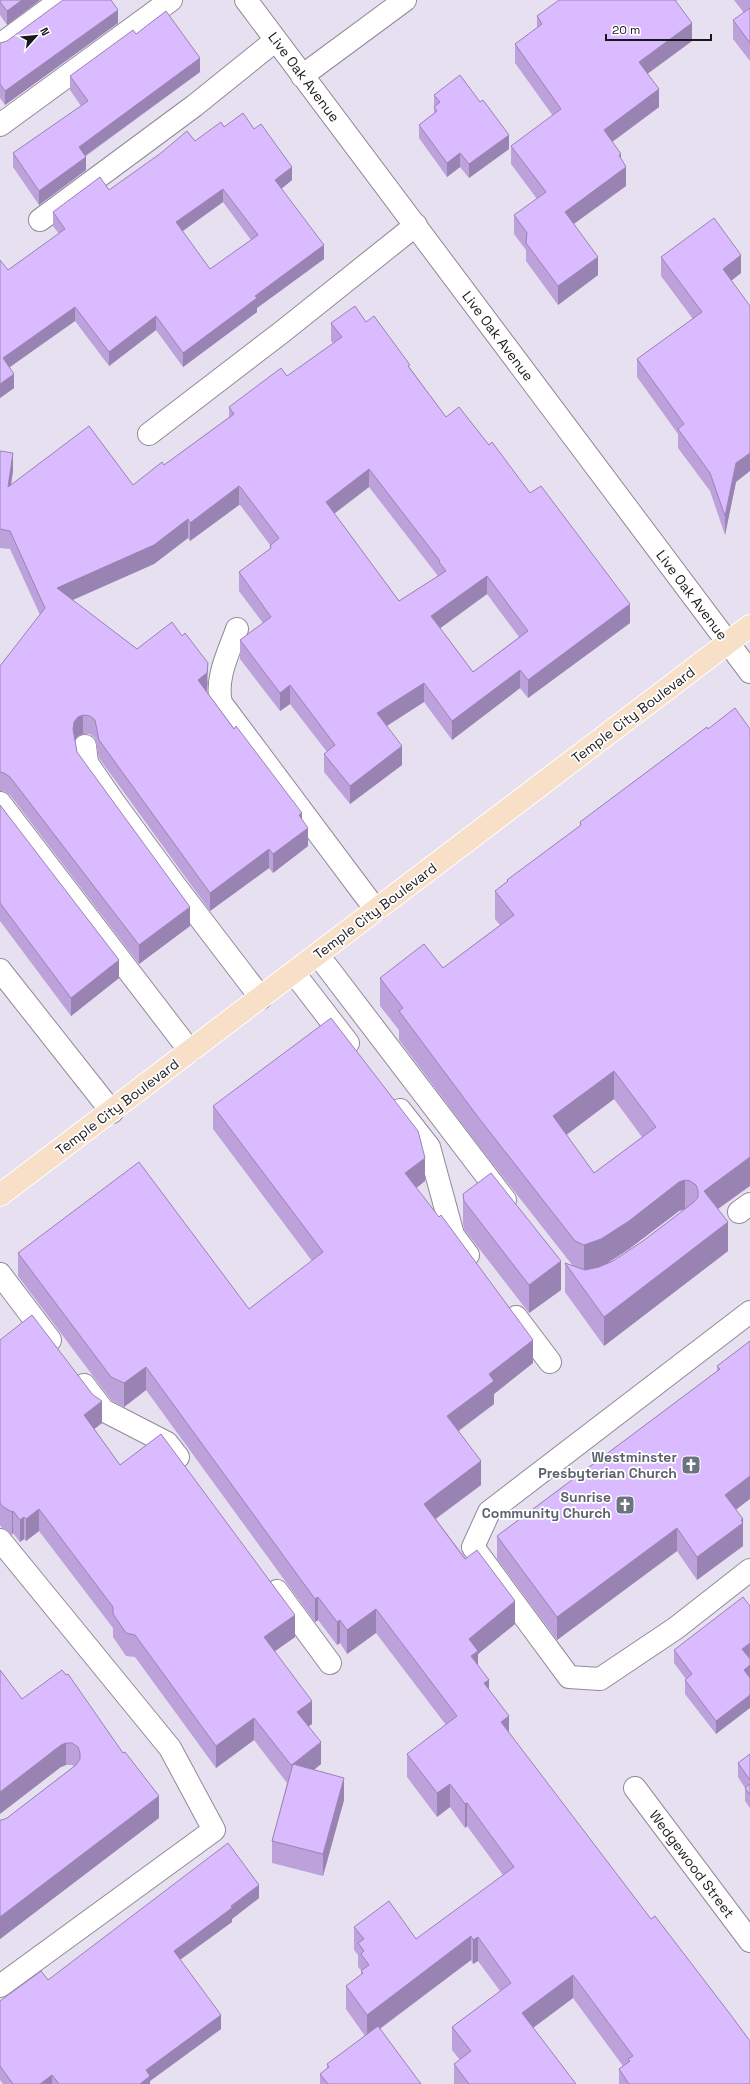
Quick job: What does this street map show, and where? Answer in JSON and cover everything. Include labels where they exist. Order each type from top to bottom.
[{"type":"main road","name":"Temple City Boulevard","points":[[0,1195],[112,1112],[190,1051],[750,626]]},
{"type":"street","points":[[0,45],[61,0]]},
{"type":"street","points":[[0,125],[172,0]]},
{"type":"street","name":"Live Oak Avenue","points":[[246,0],[750,672]]},
{"type":"street","points":[[302,76],[405,0]]},
{"type":"street","points":[[40,220],[194,106],[276,40]]},
{"type":"street","points":[[149,434],[282,332],[416,226]]},
{"type":"street","points":[[237,628],[219,681],[218,692],[221,703],[376,910]]},
{"type":"street","points":[[85,746],[87,762],[113,801],[261,998]]},
{"type":"street","points":[[0,803],[190,1051]]},
{"type":"street","points":[[318,955],[516,1213]]},
{"type":"street","points":[[0,970],[112,1112]]},
{"type":"street","points":[[294,973],[362,1060]]},
{"type":"street","points":[[386,1091],[429,1147],[453,1235],[482,1274]]},
{"type":"street","points":[[0,1274],[103,1410],[167,1443],[190,1474]]},
{"type":"street","points":[[502,1299],[550,1362]]},
{"type":"street","points":[[750,1312],[489,1512],[473,1547],[568,1677],[600,1678],[676,1628],[750,1570]]},
{"type":"street","points":[[0,1540],[170,1748],[214,1830],[0,1986]]},
{"type":"street","points":[[265,1575],[330,1663]]},
{"type":"street","name":"Wedgewood Street","points":[[635,1788],[750,1941]]},
{"type":"building","points":[[0,0],[22,0],[7,11]]},
{"type":"building","points":[[63,0],[111,0],[118,10],[5,91],[0,84],[0,43],[7,41]]},
{"type":"building","points":[[559,0],[675,0],[692,23],[639,62],[659,89],[604,130],[621,154],[619,155],[626,167],[565,212],[598,257],[558,286],[526,243],[527,233],[514,215],[546,192],[511,146],[561,109],[515,44],[542,24],[537,16]]},
{"type":"building","points":[[750,8],[750,43],[733,20]]},
{"type":"building","points":[[166,11],[200,58],[79,147],[86,157],[39,191],[13,153],[88,101],[70,76],[133,30],[136,34]]},
{"type":"building","points":[[460,75],[480,102],[483,100],[509,135],[469,164],[460,153],[447,163],[419,125],[437,111],[434,107],[440,102],[434,95]]},
{"type":"building","points":[[243,113],[254,129],[261,124],[292,167],[275,180],[324,245],[255,296],[257,298],[183,353],[156,316],[109,352],[75,307],[3,358],[14,374],[0,384],[0,260],[8,270],[65,229],[53,212],[100,177],[109,190],[161,153],[187,131],[195,141],[221,122],[224,127]],"holes":[[[223,189],[258,235],[210,269],[176,222]]]},
{"type":"building","points":[[714,218],[741,255],[723,269],[750,306],[750,453],[736,463],[725,516],[710,473],[678,429],[684,424],[637,359],[702,312],[661,257]]},
{"type":"building","points":[[355,306],[366,322],[374,316],[410,365],[408,366],[446,417],[459,407],[489,445],[492,442],[530,493],[541,486],[630,604],[528,680],[520,670],[452,721],[424,683],[377,713],[402,746],[350,786],[324,754],[335,745],[290,685],[280,693],[240,640],[271,617],[239,572],[271,548],[270,546],[279,538],[239,486],[190,523],[188,519],[154,545],[57,588],[137,649],[172,622],[182,636],[185,633],[208,663],[207,673],[198,680],[234,729],[236,726],[302,813],[299,815],[308,828],[273,854],[269,849],[210,893],[99,740],[95,720],[90,716],[83,715],[78,717],[74,722],[73,729],[77,752],[190,907],[139,945],[10,777],[0,772],[0,666],[45,608],[10,531],[0,529],[0,451],[13,453],[8,487],[89,426],[133,485],[162,462],[164,465],[234,414],[229,407],[281,368],[287,376],[342,337],[331,323]],"holes":[[[369,469],[440,561],[439,562],[446,571],[399,601],[326,502]],[[487,576],[528,631],[473,672],[431,616]]]},
{"type":"building","points":[[735,708],[750,729],[750,1157],[704,1191],[728,1222],[604,1317],[565,1263],[585,1270],[599,1267],[613,1261],[643,1241],[694,1202],[698,1197],[696,1185],[685,1180],[679,1182],[629,1221],[601,1239],[584,1245],[575,1241],[478,1117],[399,1011],[403,1008],[380,978],[424,944],[443,968],[514,915],[495,891],[508,881],[507,880],[581,825],[580,822],[707,727],[708,729]],"holes":[[[614,1071],[656,1127],[594,1173],[553,1116]]]},
{"type":"building","points":[[0,805],[119,960],[71,998],[0,903]]},
{"type":"building","points":[[331,1018],[418,1131],[425,1158],[405,1173],[439,1217],[441,1215],[533,1340],[489,1374],[494,1381],[447,1416],[481,1461],[424,1504],[465,1559],[477,1550],[515,1601],[469,1639],[478,1651],[471,1656],[489,1680],[484,1683],[509,1716],[501,1722],[651,1919],[655,1916],[750,2041],[750,2084],[629,2084],[619,2069],[630,2061],[628,2059],[633,2056],[573,1975],[522,2013],[576,2084],[469,2084],[454,2064],[471,2051],[452,2027],[511,1983],[478,1937],[473,1940],[471,1936],[367,2015],[346,1986],[363,1973],[361,1971],[369,1965],[361,1954],[364,1951],[358,1943],[364,1939],[354,1927],[389,1901],[416,1939],[514,1867],[467,1803],[465,1804],[450,1784],[437,1793],[407,1754],[457,1716],[376,1609],[347,1630],[340,1620],[337,1622],[318,1597],[315,1599],[146,1367],[124,1383],[111,1377],[18,1253],[139,1162],[249,1309],[323,1252],[213,1106]]},
{"type":"building","points":[[491,1173],[561,1261],[529,1285],[464,1201],[463,1194]]},
{"type":"building","points":[[32,1315],[93,1395],[102,1401],[84,1415],[120,1465],[161,1434],[295,1615],[264,1637],[312,1701],[297,1712],[321,1742],[293,1764],[291,1765],[254,1718],[216,1746],[135,1635],[126,1633],[113,1614],[113,1607],[39,1509],[26,1519],[24,1517],[20,1520],[13,1511],[12,1512],[2,1506],[0,1503],[0,1340]]},
{"type":"building","points":[[750,1341],[750,1476],[725,1495],[743,1519],[741,1520],[743,1523],[697,1557],[677,1528],[557,1617],[497,1536],[720,1369],[717,1366]]},
{"type":"building","points":[[743,1597],[750,1606],[750,1643],[742,1649],[750,1659],[750,1665],[744,1670],[750,1678],[750,1695],[716,1721],[685,1680],[692,1674],[674,1650]]},
{"type":"building","points":[[0,1670],[22,1699],[62,1670],[66,1675],[68,1674],[123,1753],[125,1752],[159,1796],[0,1917],[0,1820],[7,1818],[76,1765],[80,1759],[80,1753],[78,1747],[72,1743],[61,1745],[0,1792]]},
{"type":"building","points":[[750,1754],[750,1780],[738,1763]]},
{"type":"building","points":[[293,1764],[344,1778],[323,1854],[272,1841]]},
{"type":"building","points":[[750,1784],[750,1795],[745,1788]]},
{"type":"building","points":[[228,1843],[259,1885],[231,1906],[232,1908],[174,1951],[221,2015],[146,2070],[150,2076],[140,2084],[59,2084],[52,2075],[40,2084],[13,2084],[0,2066],[0,2001],[41,1971],[48,1980]]},
{"type":"building","points":[[378,2026],[421,2084],[328,2084],[320,2074],[329,2067],[327,2064]]},
{"type":"place","name":"Westminster Presbyterian Church","points":[[691,1465]]},
{"type":"place","name":"Sunrise Community Church","points":[[625,1505]]}]
